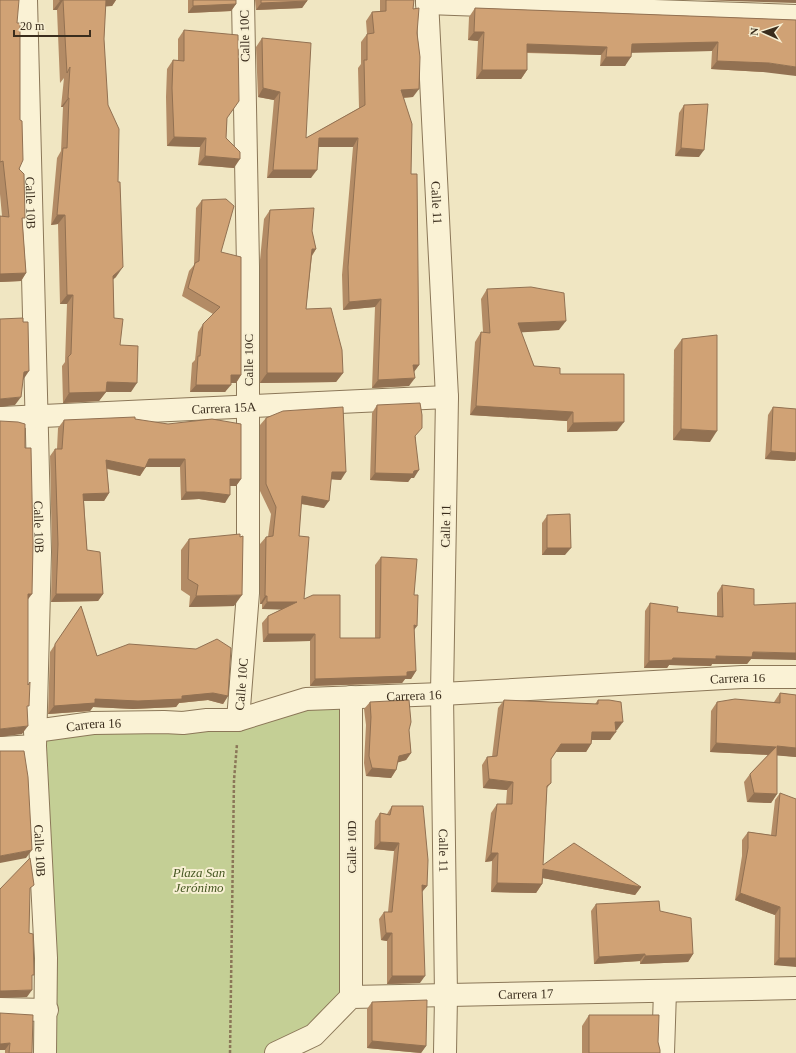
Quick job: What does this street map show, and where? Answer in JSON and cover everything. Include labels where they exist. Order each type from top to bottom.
[{"type":"street","name":"Calle 10B","points":[[26,0],[40,552],[35,738],[47,1010],[45,1053]]},
{"type":"street","name":"Calle 10C","points":[[238,720],[248,593],[248,266],[243,0]]},
{"type":"street","points":[[427,2],[796,16]]},
{"type":"street","name":"Calle 11","points":[[427,2],[447,397],[442,694],[446,996],[445,1053]]},
{"type":"street","name":"Carrera 15A","points":[[0,418],[248,408],[447,397]]},
{"type":"street","name":"Carrera 16","points":[[0,748],[93,723],[183,723],[207,720],[238,720],[306,699],[442,694],[742,677],[796,677]]},
{"type":"street","name":"Calle 10D","points":[[351,697],[351,997]]},
{"type":"street","name":"Carrera 17","points":[[351,997],[796,988]]},
{"type":"street","points":[[663,1053],[665,991]]},
{"type":"street","points":[[276,1053],[314,1035],[351,997]]},
{"type":"street","points":[[0,1009],[47,1010]]},
{"type":"path","points":[[230,1053],[234,780],[238,720]]},
{"type":"green space","name":"Plaza San Jerónimo","points":[[352,699],[350,992],[312,1031],[268,1053],[49,1053],[39,734]]},
{"type":"building","points":[[0,0],[19,0],[17,23],[20,23],[20,120],[22,121],[23,160],[19,169],[24,174],[25,218],[22,218],[26,273],[0,274],[0,216],[9,217],[3,161],[0,162]]},
{"type":"building","points":[[63,0],[106,0],[104,39],[108,105],[119,129],[118,182],[120,182],[123,267],[113,276],[114,318],[123,319],[120,345],[138,346],[137,383],[107,382],[106,392],[69,393],[68,357],[71,354],[73,295],[67,295],[65,215],[57,215],[63,148],[67,148],[70,67],[67,73]]},
{"type":"building","points":[[193,0],[236,0],[236,4],[193,6]]},
{"type":"building","points":[[261,0],[307,0],[307,1],[261,3]]},
{"type":"building","points":[[386,0],[414,0],[413,9],[419,8],[417,33],[420,57],[419,89],[401,90],[412,124],[411,174],[417,174],[419,365],[413,365],[415,378],[378,380],[381,299],[349,302],[348,267],[358,138],[319,138],[317,170],[273,170],[280,92],[263,88],[262,38],[311,43],[306,138],[365,105],[364,60],[367,60],[367,34],[374,33],[372,12],[386,11]]},
{"type":"building","points":[[475,8],[796,20],[796,67],[769,63],[717,61],[718,42],[632,44],[631,57],[606,57],[607,47],[527,44],[527,70],[482,70],[484,32],[474,32]]},
{"type":"building","points":[[184,30],[238,35],[239,101],[227,118],[226,138],[240,152],[240,159],[205,156],[206,138],[174,137],[172,88],[173,60],[184,61]]},
{"type":"building","points":[[708,104],[704,150],[681,148],[684,105]]},
{"type":"building","points":[[226,199],[234,206],[221,252],[241,257],[241,375],[231,375],[231,385],[196,385],[198,356],[200,356],[203,324],[220,307],[188,288],[195,263],[199,261],[202,200]]},
{"type":"building","points":[[314,208],[312,231],[316,249],[312,249],[306,309],[331,308],[342,350],[343,373],[267,373],[267,250],[270,210]]},
{"type":"building","points":[[531,287],[564,293],[566,321],[518,323],[534,366],[560,368],[560,374],[624,374],[624,422],[573,423],[573,412],[476,406],[481,332],[490,333],[487,289]]},
{"type":"building","points":[[23,318],[23,322],[28,322],[29,371],[24,372],[21,397],[0,399],[0,319]]},
{"type":"building","points":[[717,335],[717,431],[681,429],[682,339]]},
{"type":"building","points":[[420,403],[422,428],[415,436],[419,470],[414,471],[413,474],[375,473],[377,405]]},
{"type":"building","points":[[343,407],[346,472],[332,472],[329,501],[302,496],[299,536],[309,537],[304,599],[313,595],[340,595],[340,638],[380,638],[381,557],[417,559],[414,595],[418,595],[417,626],[414,625],[416,671],[407,672],[407,676],[315,679],[315,634],[268,634],[268,616],[297,602],[267,602],[267,596],[265,596],[266,537],[273,536],[276,507],[266,484],[266,418],[283,411]]},
{"type":"building","points":[[773,407],[796,409],[796,453],[771,451]]},
{"type":"building","points":[[135,417],[135,419],[168,424],[212,419],[241,424],[241,479],[230,479],[230,495],[204,492],[186,492],[185,459],[149,459],[145,468],[106,460],[109,493],[83,494],[87,550],[100,552],[103,594],[56,594],[58,544],[55,449],[62,449],[64,420]]},
{"type":"building","points":[[0,421],[25,424],[25,448],[31,448],[33,544],[32,594],[28,594],[28,685],[30,682],[29,706],[27,706],[28,726],[0,729]]},
{"type":"building","points":[[570,514],[571,548],[547,548],[547,515]]},
{"type":"building","points":[[240,534],[240,537],[243,536],[242,595],[196,596],[198,585],[188,579],[189,539]]},
{"type":"building","points":[[722,585],[754,589],[754,605],[796,603],[796,653],[753,652],[752,657],[716,656],[716,659],[673,658],[672,660],[649,661],[650,603],[678,607],[677,612],[723,617]]},
{"type":"building","points":[[81,606],[97,656],[129,644],[196,649],[217,639],[231,648],[228,696],[213,693],[182,696],[182,699],[138,701],[95,699],[95,703],[54,706],[55,644]]},
{"type":"building","points":[[780,693],[796,695],[796,748],[777,746],[777,794],[754,793],[750,774],[776,747],[716,743],[717,702],[735,699],[780,703]]},
{"type":"building","points":[[409,700],[411,753],[399,756],[396,770],[372,768],[369,756],[371,717],[370,702]]},
{"type":"building","points":[[504,700],[598,704],[598,700],[621,702],[623,722],[615,722],[616,732],[592,732],[591,744],[561,744],[551,759],[551,783],[547,786],[543,865],[574,843],[641,887],[543,869],[542,884],[497,883],[498,853],[491,853],[497,804],[512,804],[513,782],[489,779],[487,757],[497,756]]},
{"type":"building","points":[[0,751],[24,751],[28,777],[32,850],[0,856]]},
{"type":"building","points":[[780,793],[796,799],[796,958],[779,958],[780,907],[740,893],[748,848],[748,832],[776,836]]},
{"type":"building","points":[[392,806],[423,806],[428,860],[427,886],[422,885],[425,976],[392,976],[392,933],[386,933],[384,912],[392,912],[399,843],[380,842],[380,813],[390,815]]},
{"type":"building","points":[[30,858],[34,885],[30,888],[29,933],[33,934],[34,975],[32,975],[32,990],[0,991],[0,889]]},
{"type":"building","points":[[659,901],[660,911],[691,918],[693,954],[645,956],[645,954],[599,957],[596,904]]},
{"type":"building","points":[[427,1000],[426,1046],[372,1041],[372,1002]]},
{"type":"building","points":[[0,1013],[33,1015],[32,1053],[9,1053],[10,1043],[0,1044]]},
{"type":"building","points":[[589,1015],[659,1015],[658,1042],[660,1053],[589,1053]]}]
